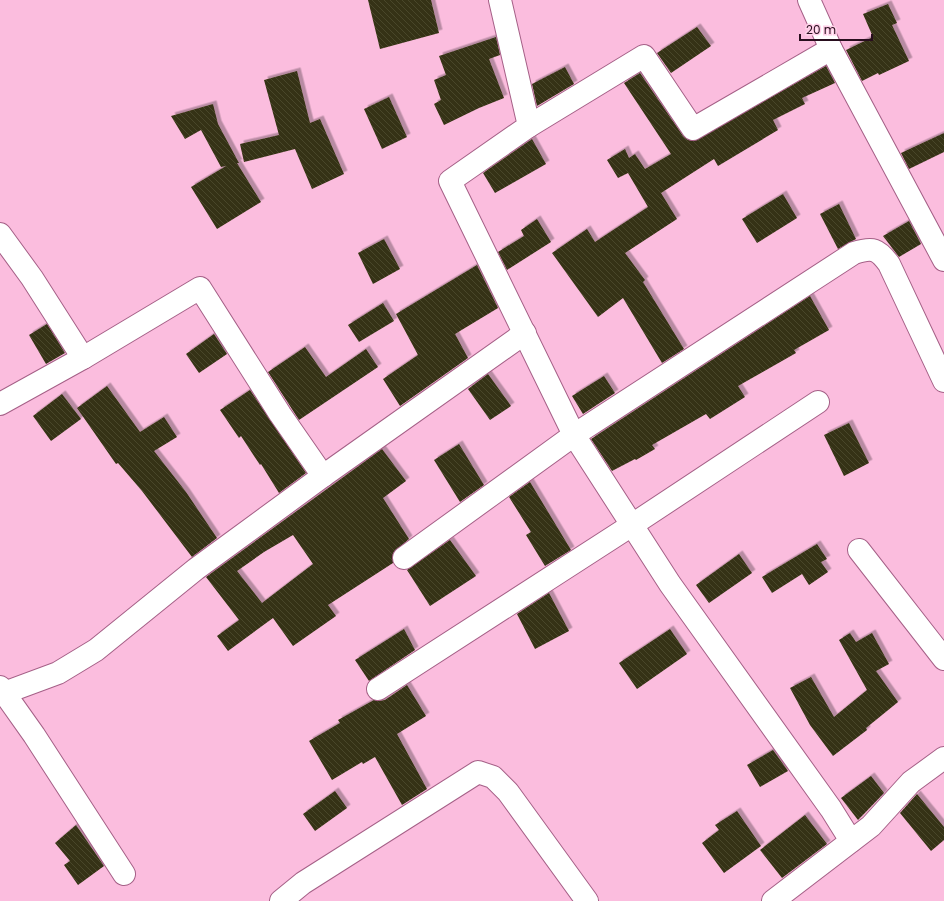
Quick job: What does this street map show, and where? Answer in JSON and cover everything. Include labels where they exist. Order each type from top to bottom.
[{"type":"street","points":[[500,0],[529,126]]},
{"type":"street","points":[[809,0],[831,49],[944,260]]},
{"type":"street","points":[[831,49],[693,129],[644,56],[529,126],[450,181],[574,435],[675,590],[831,809],[851,841]]},
{"type":"street","points":[[0,234],[32,278],[83,358]]},
{"type":"street","points":[[404,558],[574,435],[854,253],[868,248],[880,253],[889,264],[944,381]]},
{"type":"street","points":[[0,404],[83,358],[200,288],[280,414],[323,476]]},
{"type":"street","points":[[124,874],[34,735],[2,690],[58,673],[96,650],[196,569],[323,476],[525,333]]},
{"type":"street","points":[[378,689],[632,525],[818,402]]},
{"type":"street","points":[[859,550],[944,659]]},
{"type":"street","points":[[772,901],[871,826],[911,782],[944,758]]},
{"type":"street","points":[[280,901],[303,884],[478,772],[493,777],[508,792],[587,901]]},
{"type":"building","points":[[368,0],[431,0],[439,33],[380,49]]},
{"type":"building","points":[[888,4],[897,23],[892,25],[909,61],[862,81],[846,50],[873,37],[863,14]]},
{"type":"building","points":[[697,27],[711,46],[671,73],[657,53]]},
{"type":"building","points":[[496,37],[500,55],[489,59],[504,98],[444,125],[434,104],[441,100],[434,80],[446,75],[439,56]]},
{"type":"building","points":[[826,66],[835,83],[802,98],[805,104],[773,120],[778,130],[718,166],[714,159],[661,193],[677,219],[625,253],[645,280],[643,282],[684,349],[662,363],[623,298],[598,317],[552,253],[587,229],[595,242],[648,207],[628,173],[618,178],[607,160],[625,149],[629,158],[635,154],[645,169],[671,154],[624,83],[640,73],[683,136],[688,140],[694,141]]},
{"type":"building","points":[[565,67],[574,84],[537,106],[532,84]]},
{"type":"building","points":[[297,71],[310,123],[320,119],[344,174],[312,189],[295,149],[244,162],[240,144],[279,135],[264,80]]},
{"type":"building","points":[[389,97],[407,137],[382,149],[364,109]]},
{"type":"building","points":[[213,104],[218,124],[239,163],[237,163],[261,202],[217,229],[191,187],[226,166],[221,167],[201,130],[185,139],[171,116]]},
{"type":"building","points":[[944,133],[944,152],[909,169],[901,153]]},
{"type":"building","points":[[532,139],[546,164],[495,193],[483,173]]},
{"type":"building","points":[[783,194],[797,218],[757,243],[742,219]]},
{"type":"building","points":[[839,204],[856,239],[838,249],[820,214]]},
{"type":"building","points":[[537,219],[551,242],[507,270],[498,252],[524,236],[521,230]]},
{"type":"building","points":[[909,221],[921,244],[899,257],[883,236]]},
{"type":"building","points":[[384,239],[400,269],[373,284],[358,253]]},
{"type":"building","points":[[477,265],[498,308],[455,334],[468,358],[400,406],[383,379],[418,355],[396,314]]},
{"type":"building","points":[[810,296],[829,330],[794,350],[796,353],[738,386],[745,397],[710,419],[706,414],[652,445],[655,449],[612,471],[591,439]]},
{"type":"building","points":[[383,303],[394,321],[359,342],[348,325]]},
{"type":"building","points":[[47,324],[65,353],[46,364],[29,335]]},
{"type":"building","points":[[214,334],[227,354],[199,373],[186,354]]},
{"type":"building","points":[[305,347],[326,377],[366,349],[378,367],[299,420],[268,372]]},
{"type":"building","points":[[488,374],[511,406],[490,420],[468,389]]},
{"type":"building","points":[[604,376],[615,393],[583,414],[572,396]]},
{"type":"building","points":[[107,386],[140,432],[164,417],[177,437],[154,451],[186,492],[217,538],[192,557],[142,491],[118,463],[116,464],[77,408]]},
{"type":"building","points":[[250,390],[306,473],[279,493],[261,464],[260,465],[241,436],[239,438],[220,410]]},
{"type":"building","points":[[62,394],[81,419],[51,441],[33,416]]},
{"type":"building","points":[[849,423],[869,463],[844,476],[824,435]]},
{"type":"building","points":[[459,444],[484,485],[460,502],[434,460]]},
{"type":"building","points":[[382,449],[406,481],[383,498],[409,539],[393,553],[393,563],[328,605],[336,616],[293,646],[273,618],[228,651],[217,636],[239,620],[206,577]],"holes":[[[293,535],[313,564],[262,603],[237,571],[264,552]]]},
{"type":"building","points":[[530,482],[571,550],[545,566],[526,535],[531,532],[509,497]]},
{"type":"building","points":[[450,540],[476,576],[430,606],[407,570]]},
{"type":"building","points":[[817,544],[827,559],[821,562],[828,572],[809,585],[802,574],[772,593],[762,577]]},
{"type":"building","points":[[739,554],[752,573],[709,603],[696,585]]},
{"type":"building","points":[[549,593],[569,631],[535,649],[517,614]]},
{"type":"building","points":[[404,629],[415,650],[369,681],[355,660]]},
{"type":"building","points":[[670,629],[687,654],[637,689],[619,663]]},
{"type":"building","points":[[850,633],[856,642],[872,633],[889,664],[876,671],[898,702],[866,728],[867,730],[833,756],[810,725],[790,688],[811,677],[834,717],[867,690],[839,640]]},
{"type":"building","points":[[407,685],[426,716],[397,734],[427,789],[402,805],[375,757],[363,764],[362,762],[332,780],[309,741],[340,723],[338,720],[374,700],[385,700]]},
{"type":"building","points":[[773,750],[788,771],[760,787],[747,765]]},
{"type":"building","points":[[871,776],[884,793],[858,820],[841,798]]},
{"type":"building","points":[[335,791],[347,808],[315,831],[303,814]]},
{"type":"building","points":[[917,794],[944,827],[944,840],[931,851],[900,813]]},
{"type":"building","points":[[737,811],[761,846],[724,873],[702,843],[719,830],[715,825]]},
{"type":"building","points":[[805,815],[827,844],[782,878],[760,850]]},
{"type":"building","points":[[76,825],[104,866],[78,885],[64,865],[70,861],[55,843]]}]
